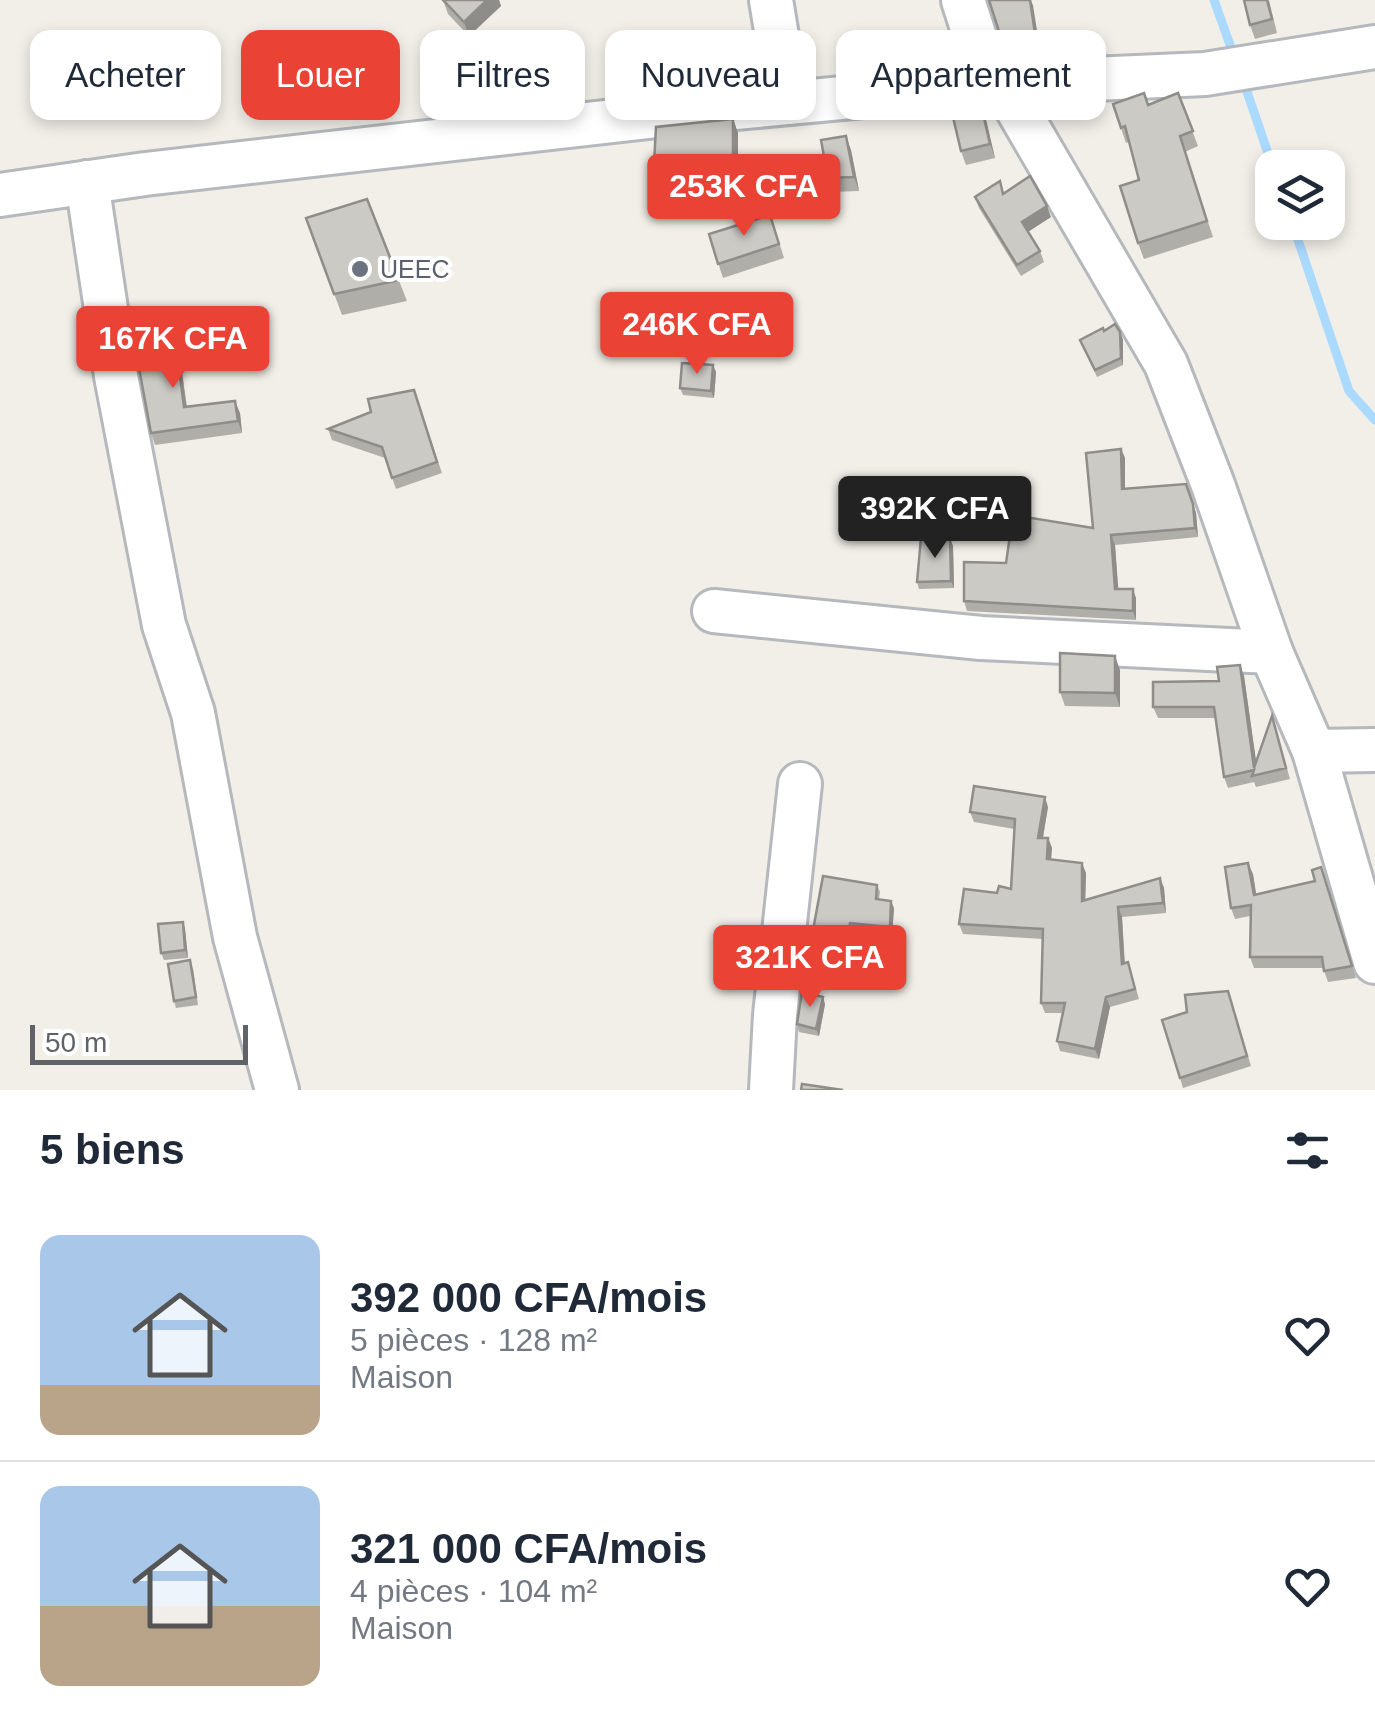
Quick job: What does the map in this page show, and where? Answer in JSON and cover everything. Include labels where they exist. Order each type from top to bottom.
[{"type":"street","points":[[771,0],[776,30]]},
{"type":"street","points":[[963,0],[975,30]]},
{"type":"street","points":[[1106,79],[1205,74],[1375,46]]},
{"type":"street","points":[[0,195],[637,120]]},
{"type":"street","points":[[1018,120],[1166,364],[1213,485],[1270,652],[1314,751],[1375,962]]},
{"type":"street","points":[[87,182],[116,376],[164,625],[193,712],[235,937],[277,1090]]},
{"type":"street","points":[[714,611],[981,638],[1270,652]]},
{"type":"street","points":[[1314,751],[1375,750]]},
{"type":"street","points":[[771,1090],[800,784]]},
{"type":"building","points":[[443,0],[487,0],[464,22]]},
{"type":"building","points":[[989,0],[1030,0],[1034,30],[999,30]]},
{"type":"building","points":[[1244,0],[1267,0],[1272,19],[1250,25]]},
{"type":"building","points":[[1144,93],[1148,105],[1178,93],[1193,131],[1180,136],[1207,221],[1138,243],[1120,186],[1139,180],[1125,126],[1121,128],[1113,104]]},
{"type":"building","points":[[733,120],[733,178],[708,178],[708,166],[654,164],[656,127]]},
{"type":"building","points":[[954,120],[984,120],[990,144],[961,151]]},
{"type":"building","points":[[846,136],[854,177],[828,178],[821,140]]},
{"type":"building","points":[[1030,176],[1047,206],[1022,222],[1040,251],[1017,265],[975,197],[1000,181],[1003,194]]},
{"type":"building","name":"UEEC","points":[[367,199],[399,280],[334,294],[306,218]]},
{"type":"building","points":[[770,215],[779,244],[718,264],[709,234]]},
{"type":"building","points":[[1115,324],[1120,332],[1121,358],[1095,370],[1080,340]]},
{"type":"building","points":[[175,338],[184,407],[235,401],[238,421],[151,433],[134,341]]},
{"type":"building","points":[[682,363],[713,365],[711,391],[680,388]]},
{"type":"building","points":[[414,390],[437,462],[392,478],[382,447],[328,429],[371,412],[368,399]]},
{"type":"building","points":[[1121,449],[1122,489],[1186,484],[1195,528],[1111,535],[1115,589],[1133,589],[1133,611],[964,601],[964,562],[1006,563],[1013,515],[1093,528],[1086,453]]},
{"type":"building","points":[[921,538],[950,539],[951,581],[917,582]]},
{"type":"building","points":[[1060,653],[1115,656],[1115,693],[1060,692]]},
{"type":"building","points":[[1240,665],[1254,768],[1272,716],[1286,768],[1252,776],[1254,770],[1224,777],[1214,707],[1153,707],[1153,682],[1219,681],[1217,667]]},
{"type":"building","points":[[974,786],[1045,797],[1038,838],[1048,838],[1047,859],[1082,863],[1082,901],[1160,878],[1163,903],[1118,907],[1122,964],[1128,962],[1135,989],[1106,997],[1095,1049],[1057,1041],[1065,1003],[1041,1003],[1043,929],[959,924],[964,889],[997,893],[999,886],[1011,889],[1015,819],[970,812]]},
{"type":"building","points":[[1248,863],[1254,895],[1315,881],[1312,870],[1321,867],[1352,966],[1324,971],[1322,957],[1250,957],[1251,905],[1231,908],[1225,867]]},
{"type":"building","points":[[823,876],[877,885],[876,899],[891,901],[890,927],[850,923],[846,947],[811,941]]},
{"type":"building","points":[[183,922],[185,950],[161,953],[158,924]]},
{"type":"building","points":[[190,960],[196,997],[174,1001],[168,964]]},
{"type":"building","points":[[1228,991],[1247,1056],[1180,1078],[1162,1020],[1187,1012],[1185,995]]},
{"type":"building","points":[[802,992],[823,997],[816,1029],[797,1024]]},
{"type":"building","points":[[802,1084],[843,1090],[801,1090]]},
{"type":"waterway","points":[[1214,0],[1234,56]]},
{"type":"waterway","points":[[1243,80],[1267,150]]},
{"type":"waterway","points":[[1298,240],[1349,391],[1375,420]]},
{"type":"place","name":"UEEC","points":[[360,269]]}]
